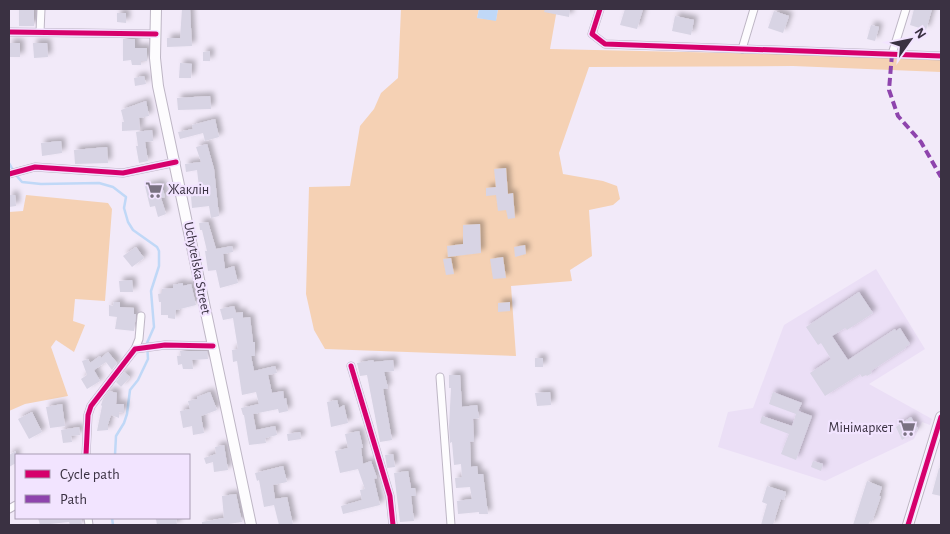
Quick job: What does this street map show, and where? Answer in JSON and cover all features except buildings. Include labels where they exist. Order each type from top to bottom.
[{"type":"main road","name":"Uchytelska Street","points":[[156,9],[155,58],[158,86],[176,162],[251,525]]},
{"type":"main road","points":[[908,525],[941,417]]},
{"type":"street","points":[[40,32],[41,9]]},
{"type":"street","points":[[600,9],[592,34],[605,44],[941,56]]},
{"type":"street","points":[[742,49],[754,9]]},
{"type":"street","points":[[892,54],[906,9]]},
{"type":"street","points":[[9,32],[156,34]]},
{"type":"street","points":[[9,174],[35,167],[123,173],[176,162]]},
{"type":"street","points":[[86,454],[88,415],[91,406],[135,349],[139,339],[141,316]]},
{"type":"street","points":[[135,349],[165,346],[213,346]]},
{"type":"street","points":[[351,366],[390,496],[393,525]]},
{"type":"street","points":[[440,376],[451,525]]},
{"type":"shaded area","points":[[401,9],[479,9],[477,18],[496,20],[498,9],[557,9],[550,49],[941,60],[941,72],[793,66],[589,67],[559,153],[563,174],[603,181],[617,186],[620,199],[613,205],[589,210],[592,256],[570,270],[572,281],[511,286],[516,356],[325,349],[314,330],[306,294],[309,187],[350,186],[360,126],[374,109],[381,93],[398,78]]},
{"type":"shaded area","points":[[26,195],[108,203],[112,209],[105,301],[75,299],[73,321],[85,325],[74,352],[56,340],[51,347],[68,396],[25,404],[9,411],[9,212],[23,211]]},
{"type":"shaded area","points":[[876,269],[925,349],[869,384],[932,419],[930,425],[922,422],[914,439],[825,481],[718,447],[728,412],[753,408],[784,325]]},
{"type":"water","points":[[479,9],[498,9],[496,21],[477,18]]},
{"type":"waterway","points":[[9,163],[13,170]]},
{"type":"waterway","points":[[16,175],[22,182],[41,184],[99,183],[113,187],[126,197],[124,208],[128,222],[133,230],[157,247],[159,251],[159,266],[151,291],[154,327],[147,343],[148,359],[138,380],[130,390],[127,414],[116,436],[115,454]]},
{"type":"waterway","points":[[112,519],[113,525]]},
{"type":"marked path","points":[[892,54],[889,90],[898,116],[921,142],[941,177]]},
{"type":"cycle path","points":[[600,9],[592,34],[605,44],[941,56]]},
{"type":"cycle path","points":[[9,32],[156,34]]},
{"type":"cycle path","points":[[9,174],[35,167],[123,173],[176,162]]},
{"type":"cycle path","points":[[86,454],[88,415],[91,406],[135,349],[165,345],[213,346]]},
{"type":"cycle path","points":[[351,366],[390,496],[393,525]]},
{"type":"cycle path","points":[[908,525],[941,417]]},
{"type":"place","name":"Жаклін","points":[[154,190]]},
{"type":"place","name":"Мінімаркет","points":[[907,428]]}]
